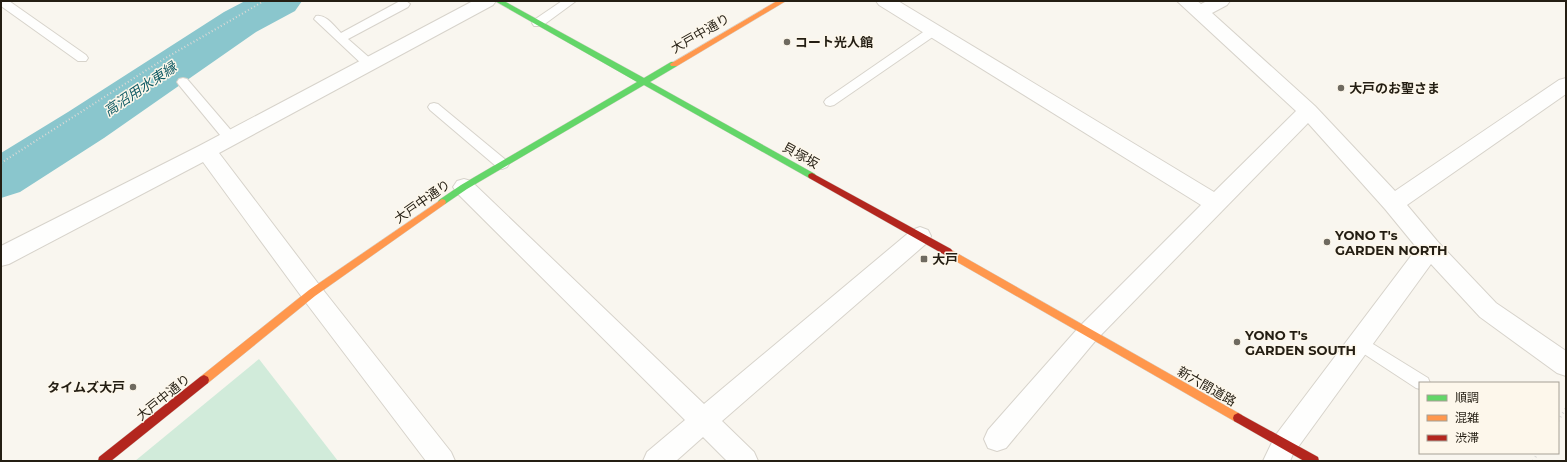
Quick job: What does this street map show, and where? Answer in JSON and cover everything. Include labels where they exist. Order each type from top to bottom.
[{"type":"main road","name":"貝塚坂","points":[[499,1],[920,236],[1088,333]]},
{"type":"main road","name":"大戸中通り","points":[[103,461],[312,294],[464,187],[782,1]]},
{"type":"main road","name":"新六間道路","points":[[1088,333],[1280,453],[1314,461]]},
{"type":"street","points":[[1,257],[206,151],[368,63],[487,1]]},
{"type":"street","points":[[885,1],[1216,204]]},
{"type":"street","points":[[1193,6],[1221,1]]},
{"type":"street","points":[[1193,6],[1308,111],[1393,203],[1430,248],[1488,310],[1566,365]]},
{"type":"street","points":[[1393,203],[1566,85]]},
{"type":"street","points":[[996,439],[1088,333],[1308,111]]},
{"type":"street","points":[[206,151],[312,294],[442,461]]},
{"type":"street","points":[[464,187],[745,461]]},
{"type":"street","points":[[656,461],[702,420],[920,236]]},
{"type":"street","points":[[1280,453],[1430,248]]},
{"type":"lane","points":[[2,1],[82,58]]},
{"type":"lane","points":[[538,23],[570,1]]},
{"type":"lane","points":[[340,38],[404,4]]},
{"type":"lane","points":[[320,19],[368,63]]},
{"type":"lane","points":[[830,102],[933,30]]},
{"type":"lane","points":[[184,82],[230,138]]},
{"type":"lane","points":[[434,107],[502,164]]},
{"type":"lane","points":[[1360,343],[1420,382]]},
{"type":"path","points":[[1,164],[122,85],[210,31],[264,1]]},
{"type":"path","points":[[1559,419],[1566,408]]},
{"type":"green space","points":[[259,359],[338,461],[135,461]]},
{"type":"waterway","name":"高沼用水東縁","points":[[1,178],[86,125],[240,22],[280,1]]},
{"type":"traffic: fast","points":[[499,1],[812,176]]},
{"type":"traffic: fast","points":[[442,202],[464,187],[674,64]]},
{"type":"traffic: slow","points":[[674,64],[782,1]]},
{"type":"traffic: slow","points":[[204,380],[312,293],[442,202]]},
{"type":"traffic: slow","points":[[948,252],[1238,418]]},
{"type":"traffic: jam","points":[[812,176],[948,252]]},
{"type":"traffic: jam","points":[[103,461],[204,380]]},
{"type":"traffic: jam","points":[[1238,418],[1314,461]]},
{"type":"place","name":"コート光人館","points":[[787,42]]},
{"type":"place","name":"大戸のお聖さま","points":[[1341,88]]},
{"type":"place","name":"YONO T's GARDEN NORTH","points":[[1327,242]]},
{"type":"place","name":"大戸","points":[[924,259]]},
{"type":"place","name":"YONO T's GARDEN SOUTH","points":[[1237,342]]},
{"type":"place","name":"タイムズ大戸","points":[[133,387]]}]
